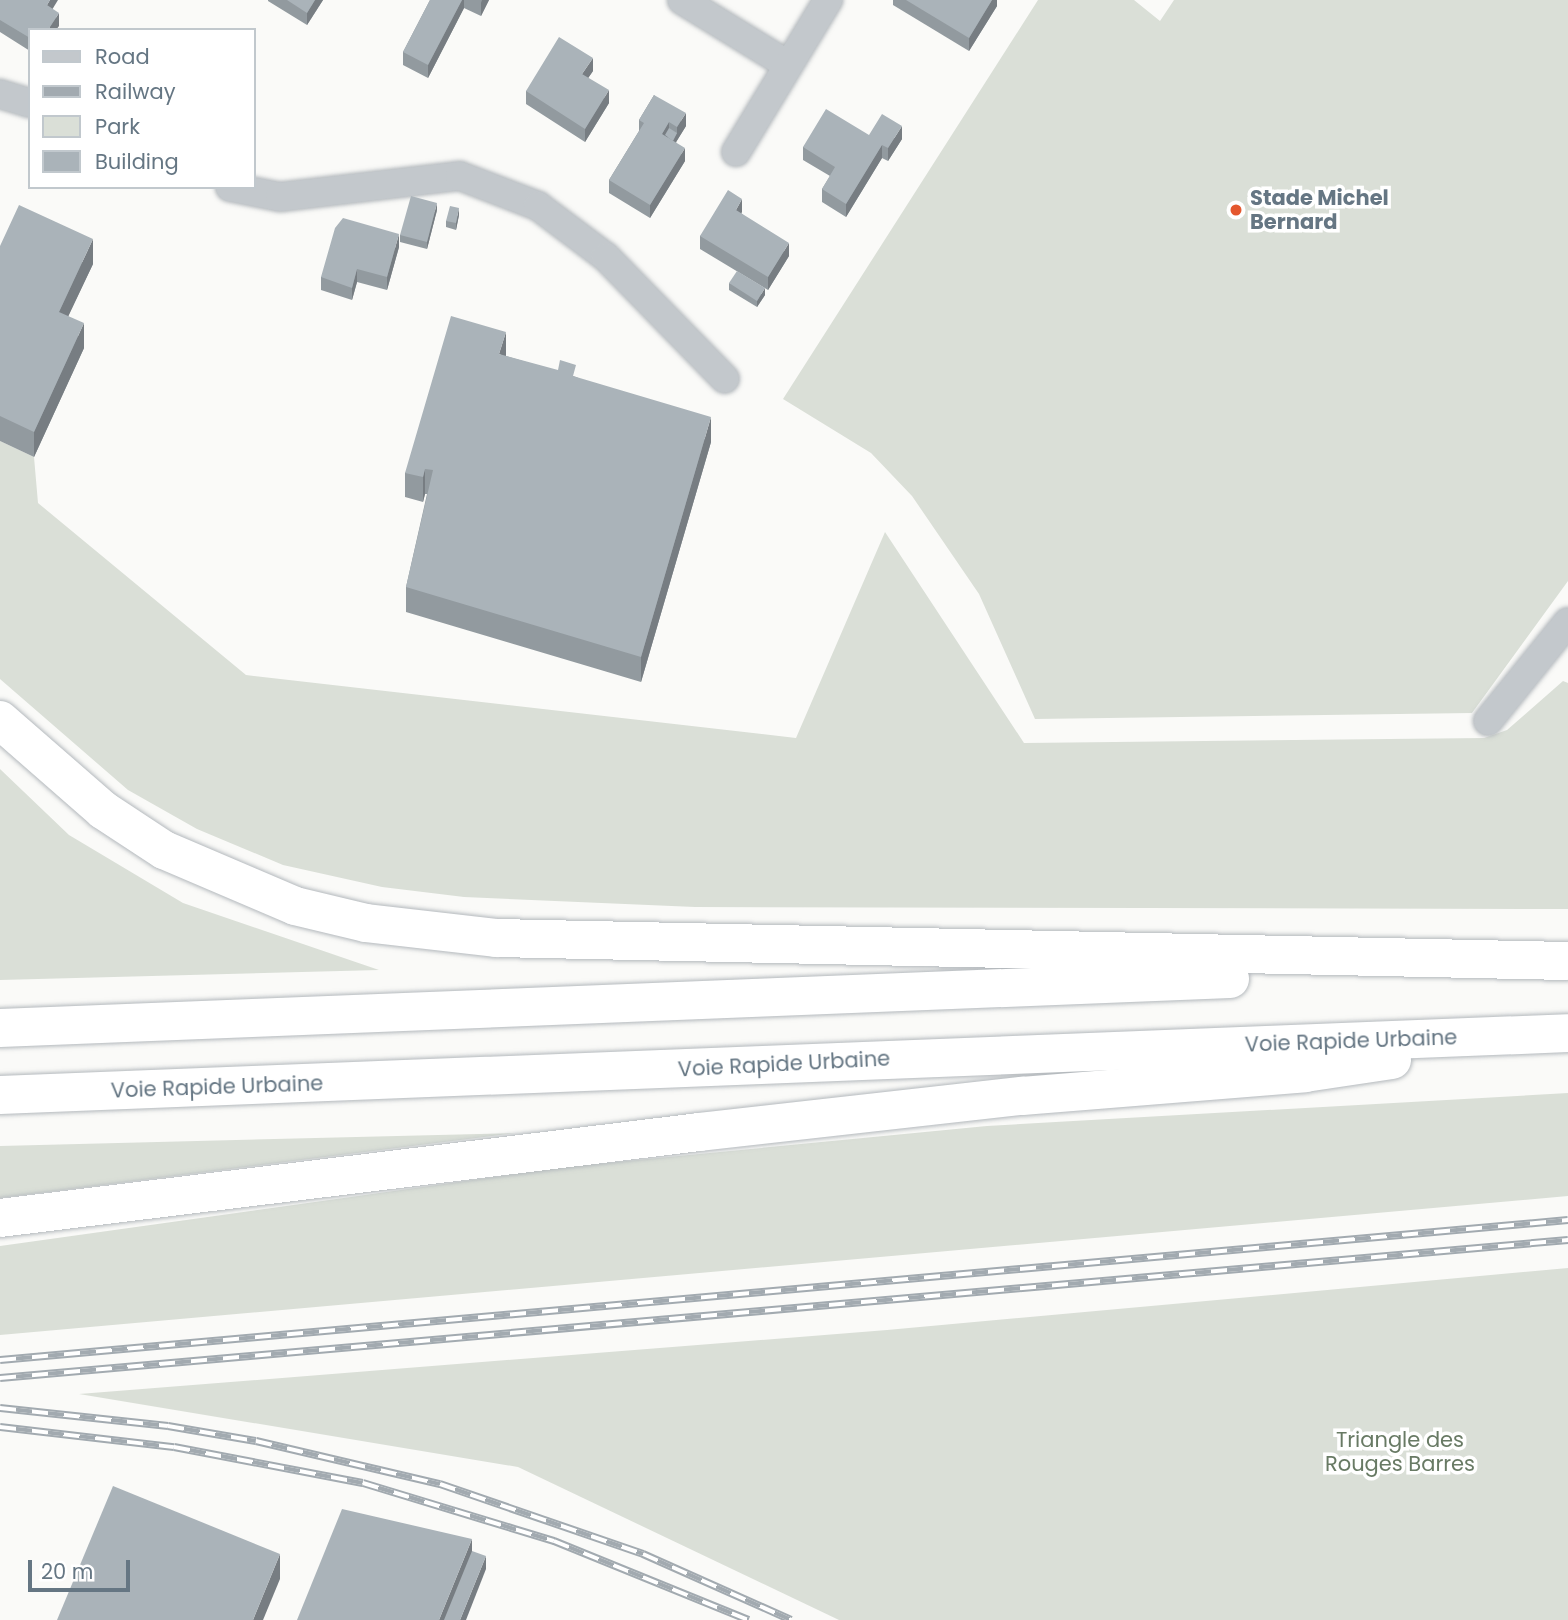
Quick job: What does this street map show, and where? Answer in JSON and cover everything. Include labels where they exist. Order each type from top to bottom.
[{"type":"highway","points":[[0,720],[103,810],[163,850],[295,906],[366,923],[496,938],[1568,964]]},
{"type":"highway","points":[[0,1028],[1568,964]]},
{"type":"highway","points":[[0,1218],[699,1132],[1022,1096],[1305,1073],[1554,1033]]},
{"type":"highway","name":"Voie Rapide Urbaine","points":[[0,1095],[1554,1033]]},
{"type":"street","points":[[682,0],[788,65]]},
{"type":"street","points":[[736,152],[828,0]]},
{"type":"street","points":[[0,94],[28,102]]},
{"type":"street","points":[[240,189],[280,197],[460,176],[538,206],[606,257],[725,379]]},
{"type":"street","points":[[1488,721],[1568,622]]},
{"type":"green space","name":"Stade Michel Bernard","points":[[1038,0],[1134,0],[1160,21],[1174,0],[1568,0],[1568,581],[1472,713],[1035,719],[979,594],[912,496],[871,453],[783,399]]},
{"type":"green space","points":[[0,441],[34,457],[38,503],[246,675],[796,738],[885,532],[1024,743],[1484,738],[1507,730],[1563,681],[1568,683],[1568,909],[695,907],[464,897],[382,887],[283,865],[197,829],[128,790],[0,679]]},
{"type":"green space","points":[[0,769],[69,835],[183,903],[379,970],[0,980]]},
{"type":"green space","points":[[1568,1093],[1568,1196],[0,1335],[0,1246],[565,1167],[987,1126]]},
{"type":"green space","points":[[515,1133],[0,1198],[0,1146]]},
{"type":"green space","name":"Triangle des Rouges Barres","points":[[1568,1268],[1568,1620],[839,1620],[518,1467],[79,1394],[887,1330]]},
{"type":"building","points":[[0,0],[50,0],[47,5],[59,13],[49,28],[28,28],[28,37],[0,20]]},
{"type":"building","points":[[287,0],[315,0],[307,13]]},
{"type":"building","points":[[430,0],[462,0],[428,65],[403,52]]},
{"type":"building","points":[[906,0],[992,0],[969,38]]},
{"type":"building","points":[[559,37],[593,58],[582,74],[609,90],[585,129],[526,91]]},
{"type":"building","points":[[654,95],[686,113],[677,127],[669,122],[662,134],[685,148],[650,205],[609,180],[644,123],[639,120]]},
{"type":"building","points":[[826,109],[869,135],[882,114],[902,126],[888,148],[882,145],[846,204],[822,189],[835,167],[803,147]]},
{"type":"building","points":[[669,128],[677,133],[673,141],[665,135]]},
{"type":"building","points":[[728,190],[742,199],[736,210],[789,243],[768,277],[700,236]]},
{"type":"building","points":[[411,196],[437,203],[427,242],[400,235]]},
{"type":"building","points":[[19,205],[93,239],[59,312],[84,323],[34,432],[0,416],[0,246]]},
{"type":"building","points":[[450,206],[459,208],[456,223],[446,221]]},
{"type":"building","points":[[343,218],[399,234],[387,277],[357,269],[352,288],[321,277],[335,228]]},
{"type":"building","points":[[737,271],[765,288],[757,301],[729,283]]},
{"type":"building","points":[[451,316],[506,332],[499,354],[558,370],[560,360],[576,365],[573,376],[711,417],[641,657],[406,587],[433,470],[425,469],[423,477],[405,473]]},
{"type":"building","points":[[113,1486],[280,1554],[253,1620],[57,1620]]},
{"type":"building","points":[[342,1509],[472,1539],[439,1620],[297,1620]]},
{"type":"building","points":[[472,1551],[486,1556],[460,1620],[444,1620]]},
{"type":"railway","points":[[0,1360],[1568,1220]]},
{"type":"railway","points":[[0,1378],[1568,1240]]},
{"type":"railway","points":[[0,1408],[168,1426],[256,1441],[440,1484],[643,1554],[791,1620]]},
{"type":"railway","points":[[0,1427],[174,1447],[363,1483],[554,1541],[749,1620]]},
{"type":"place","name":"Stade Michel Bernard","points":[[1236,210]]}]
